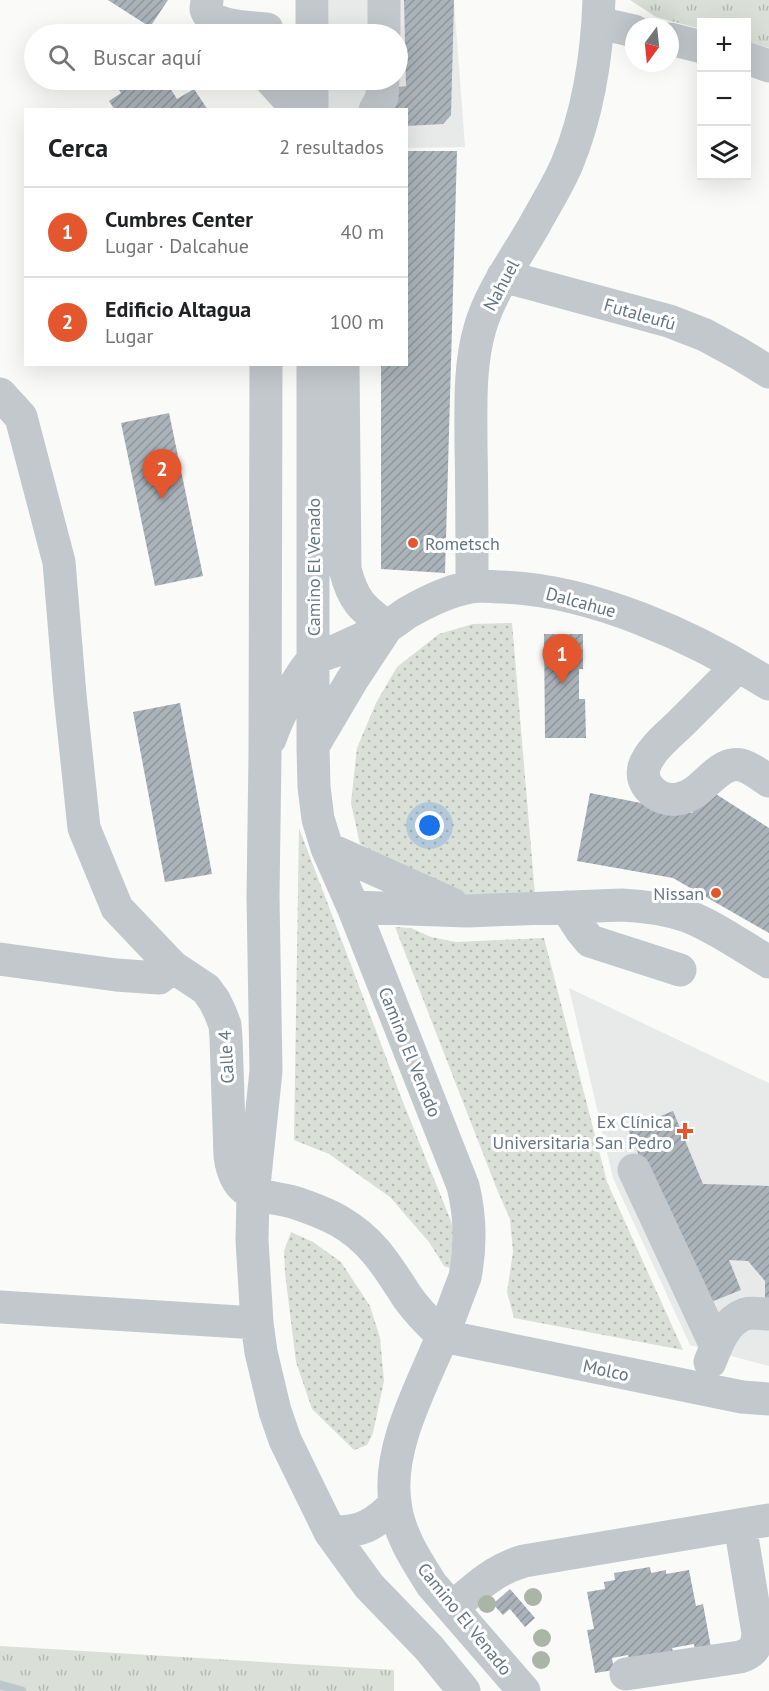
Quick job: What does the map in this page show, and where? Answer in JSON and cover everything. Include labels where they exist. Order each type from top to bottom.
[{"type":"street","points":[[207,0],[206,9],[213,19],[225,24]]},
{"type":"street","points":[[312,0],[312,24]]},
{"type":"street","points":[[384,0],[384,24]]},
{"type":"street","points":[[599,11],[625,26]]},
{"type":"street","name":"Nahuel","points":[[472,586],[472,369],[480,327],[503,276],[552,195],[567,164],[579,132],[596,61],[599,11]]},
{"type":"street","points":[[237,24],[267,21]]},
{"type":"street","points":[[679,41],[697,45]]},
{"type":"street","points":[[751,59],[769,66]]},
{"type":"street","points":[[266,90],[266,108]]},
{"type":"street","points":[[280,90],[296,108]]},
{"type":"street","points":[[312,90],[312,108]]},
{"type":"street","points":[[376,108],[382,97],[382,90]]},
{"type":"street","name":"Futaleufú","points":[[503,276],[669,321],[705,335],[769,372]]},
{"type":"street","points":[[266,366],[266,755],[263,897],[266,1071],[253,1195],[252,1240],[256,1323],[267,1382],[285,1440],[330,1532],[369,1586],[429,1648],[464,1691]]},
{"type":"street","name":"Camino El Venado","points":[[313,366],[313,748],[318,819],[327,848],[353,907],[463,1186],[468,1203],[471,1238],[465,1277],[404,1431],[394,1471],[395,1503],[405,1536],[419,1566],[432,1585],[524,1691]]},
{"type":"street","points":[[343,366],[345,569],[348,583],[359,603],[387,627]]},
{"type":"street","name":"Calle 4","points":[[0,394],[21,417],[59,562],[84,828],[117,908],[173,967],[206,989],[220,1012],[225,1025],[226,1038],[231,1169],[237,1180],[253,1195]]},
{"type":"street","name":"Dalcahue","points":[[313,660],[387,627],[409,612],[472,586],[516,588],[559,594],[602,606],[676,634],[769,684]]},
{"type":"street","name":"Dalcahue","points":[[313,748],[347,688],[387,627]]},
{"type":"street","points":[[266,755],[272,732],[292,690],[313,660]]},
{"type":"street","points":[[738,666],[658,746],[644,767],[643,776],[647,785],[659,796],[667,799],[688,796],[719,771],[734,764],[745,766],[769,781]]},
{"type":"street","points":[[327,848],[467,911]]},
{"type":"street","points":[[353,907],[467,911],[647,906],[671,911],[705,924],[769,962]]},
{"type":"street","points":[[566,907],[590,941],[680,970]]},
{"type":"street","points":[[0,959],[116,975],[159,978],[173,967]]},
{"type":"street","points":[[634,1170],[716,1346]]},
{"type":"street","points":[[253,1195],[292,1202],[321,1212],[356,1233],[385,1261],[420,1313],[443,1336]]},
{"type":"street","points":[[0,1307],[256,1323]]},
{"type":"street","points":[[699,1389],[716,1346],[731,1322],[747,1313],[769,1314]]},
{"type":"street","name":"Molco","points":[[443,1336],[699,1389],[742,1397],[769,1399]]},
{"type":"street","points":[[330,1532],[345,1533],[359,1530],[372,1524],[395,1503]]},
{"type":"street","points":[[452,1608],[488,1578],[512,1564],[754,1522],[758,1633],[758,1642],[754,1650],[740,1657],[626,1674]]},
{"type":"shaded area","points":[[329,0],[454,0],[465,147],[408,148],[408,108],[327,108],[327,90],[408,90],[408,24],[328,24]]},
{"type":"shaded area","name":"Ex Clínica Universitaria San Pedro","points":[[569,988],[769,1083],[769,1366],[690,1345],[613,1178]]},
{"type":"green space","points":[[630,0],[769,0],[769,48],[751,42],[751,18],[697,18],[697,28],[679,23],[679,18],[656,17]]},
{"type":"green space","points":[[512,623],[535,895],[463,898],[360,844],[351,803],[357,748],[376,703],[397,667],[439,634],[473,624]]},
{"type":"green space","points":[[299,828],[403,1102],[451,1221],[458,1247],[460,1272],[444,1266],[429,1242],[390,1197],[329,1154],[294,1140]]},
{"type":"green space","points":[[395,927],[411,928],[431,937],[456,942],[544,938],[607,1182],[683,1350],[514,1318],[507,1292],[513,1252],[510,1219]]},
{"type":"green space","points":[[291,1232],[313,1242],[341,1262],[370,1306],[380,1338],[384,1381],[373,1433],[367,1445],[354,1450],[312,1409],[296,1362],[284,1251]]},
{"type":"green space","points":[[0,1646],[394,1670],[394,1691],[0,1691]]},
{"type":"building","points":[[108,0],[168,0],[152,24],[145,24]]},
{"type":"building","points":[[404,0],[454,0],[451,115],[443,124],[408,126],[408,108],[391,108],[390,90],[408,90],[408,24],[405,24]]},
{"type":"building","points":[[119,90],[171,90],[177,99],[195,90],[207,108],[114,108],[109,101],[121,93]]},
{"type":"building","points":[[408,151],[457,151],[445,573],[381,569],[381,366],[408,366]]},
{"type":"building","points":[[169,413],[203,576],[155,586],[121,423]]},
{"type":"building","points":[[544,634],[583,634],[583,669],[579,669],[579,699],[585,699],[586,738],[545,738]]},
{"type":"building","points":[[180,703],[212,874],[165,882],[133,712]]},
{"type":"building","points":[[708,789],[769,828],[769,933],[673,878],[577,861],[590,793],[692,813]]},
{"type":"building","points":[[673,1111],[703,1184],[769,1186],[769,1309],[765,1309],[765,1281],[748,1261],[729,1260],[741,1290],[701,1306],[628,1129]]},
{"type":"building","points":[[650,1567],[651,1573],[666,1570],[666,1574],[689,1570],[696,1606],[703,1604],[712,1653],[696,1656],[694,1644],[672,1648],[674,1654],[629,1663],[628,1655],[612,1658],[614,1670],[595,1673],[587,1630],[594,1629],[587,1592],[605,1589],[604,1582],[615,1580],[614,1573]]},
{"type":"building","points":[[510,1589],[535,1618],[525,1627],[510,1609],[503,1615],[493,1604]]},
{"type":"waterway","points":[[0,1685],[22,1691]]},
{"type":"place","name":"Edificio Altagua","points":[[162,499]]},
{"type":"place","name":"Rometsch","points":[[413,543]]},
{"type":"place","name":"Cumbres Center","points":[[562,684]]},
{"type":"place","name":"Nissan","points":[[716,893]]},
{"type":"place","name":"Ex Clínica Universitaria San Pedro","points":[[685,1131]]}]
